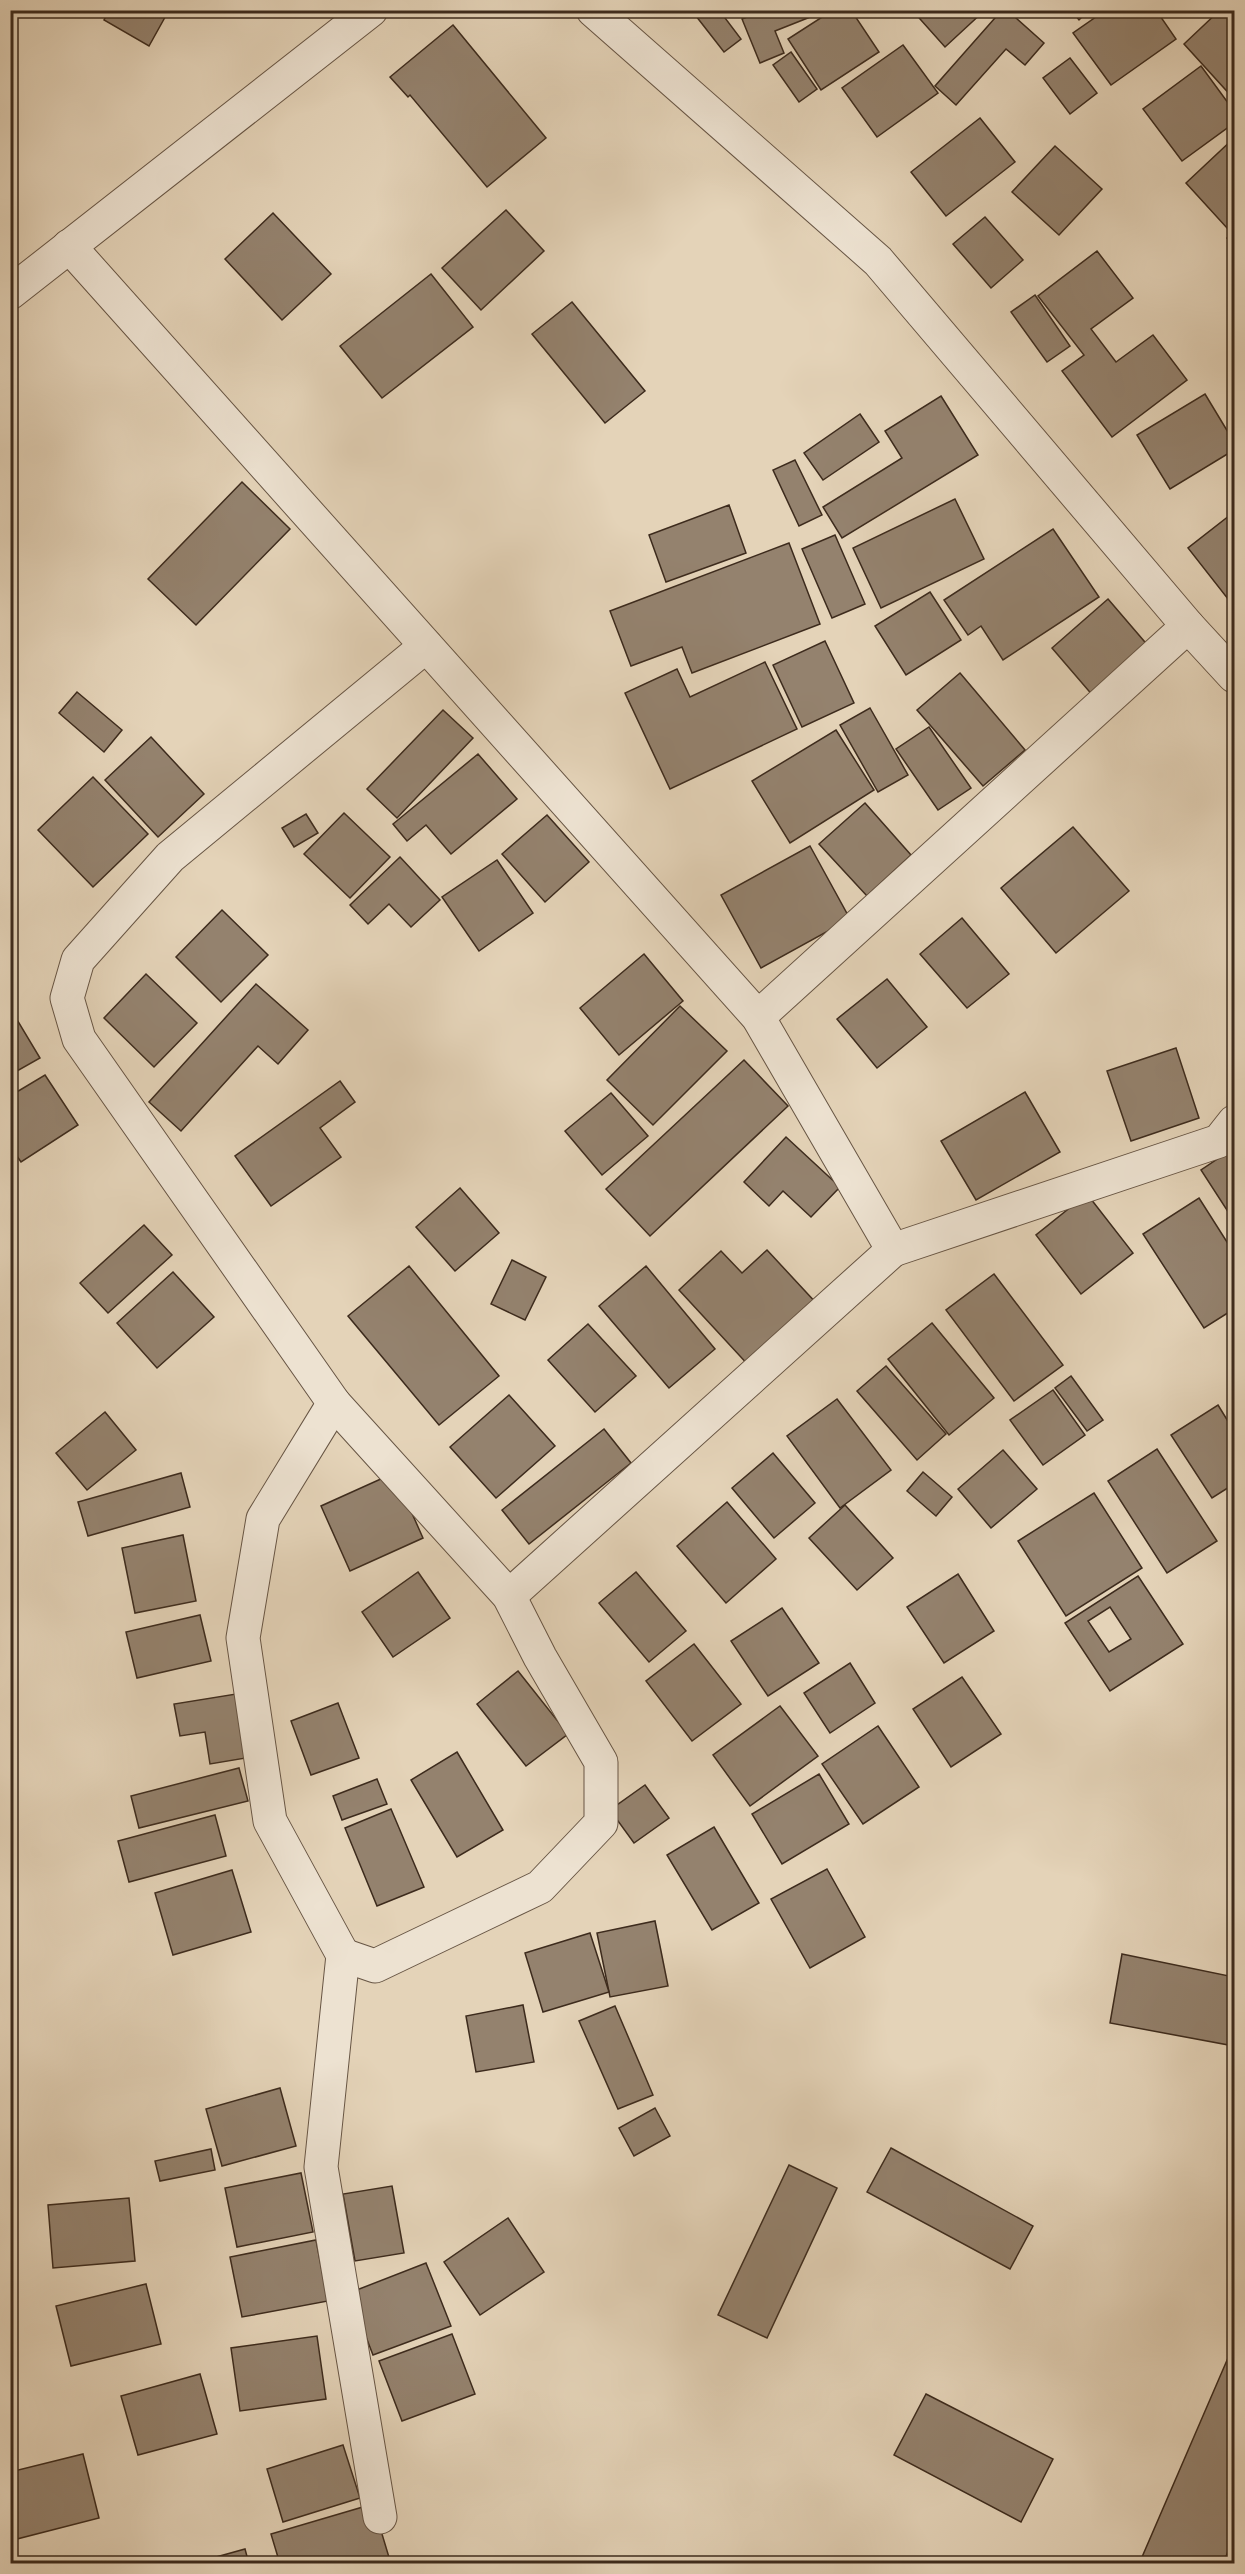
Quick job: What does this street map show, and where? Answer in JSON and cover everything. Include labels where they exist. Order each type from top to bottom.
[{"type":"street","points":[[10,294],[371,10]]},
{"type":"street","points":[[593,10],[878,261],[1188,626],[1234,676]]},
{"type":"street","points":[[69,246],[758,1017],[893,1250]]},
{"type":"street","points":[[758,1017],[1188,626]]},
{"type":"street","points":[[343,1955],[375,1966],[540,1887],[601,1823],[601,1762],[540,1657],[509,1596],[334,1403],[79,1039],[67,998],[78,960],[170,857],[426,646]]},
{"type":"street","points":[[509,1596],[893,1250],[1219,1141],[1234,1122]]},
{"type":"street","points":[[334,1403],[263,1519],[243,1638],[270,1821],[343,1955],[321,2167],[380,2517]]},
{"type":"building","points":[[109,10],[169,10],[149,46],[104,20]]},
{"type":"building","points":[[703,10],[719,10],[741,39],[724,52],[696,16]]},
{"type":"building","points":[[759,10],[828,10],[775,31],[784,53],[760,63],[742,19],[760,12]]},
{"type":"building","points":[[833,10],[851,10],[879,52],[821,90],[788,39]]},
{"type":"building","points":[[912,10],[985,10],[945,47]]},
{"type":"building","points":[[1002,10],[1007,10],[1044,43],[1025,65],[1006,49],[956,105],[935,86]]},
{"type":"building","points":[[1071,10],[1089,10],[1079,20]]},
{"type":"building","points":[[1106,10],[1156,10],[1176,39],[1111,85],[1073,33]]},
{"type":"building","points":[[1220,10],[1225,10],[1234,21],[1234,99],[1184,44]]},
{"type":"building","points":[[453,25],[546,138],[487,187],[410,95],[408,97],[390,77]]},
{"type":"building","points":[[903,45],[938,93],[877,137],[842,88]]},
{"type":"building","points":[[791,52],[817,89],[799,102],[773,65]]},
{"type":"building","points":[[1070,58],[1097,93],[1070,114],[1043,78]]},
{"type":"building","points":[[1201,66],[1234,111],[1234,123],[1182,161],[1143,109]]},
{"type":"building","points":[[980,118],[1015,162],[946,216],[911,172]]},
{"type":"building","points":[[1234,138],[1234,221],[1227,228],[1186,183]]},
{"type":"building","points":[[1055,146],[1102,189],[1059,235],[1012,192]]},
{"type":"building","points":[[506,210],[544,251],[481,310],[442,268]]},
{"type":"building","points":[[273,213],[331,274],[282,320],[225,259]]},
{"type":"building","points":[[985,217],[1023,260],[991,288],[953,244]]},
{"type":"building","points":[[1234,232],[1234,246],[1227,238]]},
{"type":"building","points":[[1097,251],[1133,298],[1091,329],[1116,362],[1153,335],[1187,380],[1112,437],[1062,371],[1084,355],[1038,296]]},
{"type":"building","points":[[431,274],[473,327],[382,398],[340,346]]},
{"type":"building","points":[[1035,295],[1070,346],[1047,362],[1011,312]]},
{"type":"building","points":[[572,302],[645,391],[605,423],[532,334]]},
{"type":"building","points":[[1205,394],[1234,442],[1234,450],[1170,489],[1137,435]]},
{"type":"building","points":[[941,396],[978,455],[842,538],[823,507],[902,458],[885,431]]},
{"type":"building","points":[[860,414],[879,442],[823,480],[804,453]]},
{"type":"building","points":[[795,460],[822,515],[799,526],[773,470]]},
{"type":"building","points":[[242,482],[290,529],[196,625],[148,579]]},
{"type":"building","points":[[955,499],[984,559],[881,608],[853,548]]},
{"type":"building","points":[[729,505],[746,553],[666,582],[649,535]]},
{"type":"building","points":[[1234,512],[1234,594],[1228,599],[1188,548]]},
{"type":"building","points":[[1053,529],[1099,597],[1003,660],[981,626],[968,635],[944,600]]},
{"type":"building","points":[[835,535],[865,604],[832,618],[802,549]]},
{"type":"building","points":[[789,543],[820,624],[692,673],[682,647],[631,666],[610,611]]},
{"type":"building","points":[[930,592],[961,640],[906,675],[875,626]]},
{"type":"building","points":[[1108,599],[1150,648],[1094,697],[1052,648]]},
{"type":"building","points":[[825,641],[854,703],[802,727],[773,665]]},
{"type":"building","points":[[765,662],[797,729],[670,789],[625,693],[677,669],[690,697]]},
{"type":"building","points":[[960,673],[1025,750],[983,786],[917,710]]},
{"type":"building","points":[[77,692],[122,730],[104,752],[59,713]]},
{"type":"building","points":[[870,708],[908,775],[878,792],[840,725]]},
{"type":"building","points":[[443,710],[473,738],[397,818],[367,789]]},
{"type":"building","points":[[929,727],[971,788],[938,810],[896,749]]},
{"type":"building","points":[[836,730],[874,790],[790,843],[752,781]]},
{"type":"building","points":[[151,737],[204,794],[158,837],[105,780]]},
{"type":"building","points":[[478,754],[517,799],[451,854],[426,825],[407,841],[393,824]]},
{"type":"building","points":[[93,777],[148,834],[93,887],[38,830]]},
{"type":"building","points":[[865,803],[911,855],[867,896],[819,844]]},
{"type":"building","points":[[344,813],[390,857],[350,898],[304,854]]},
{"type":"building","points":[[306,814],[318,833],[294,847],[282,828]]},
{"type":"building","points":[[547,815],[589,862],[545,902],[502,854]]},
{"type":"building","points":[[1073,827],[1129,891],[1056,953],[1001,888]]},
{"type":"building","points":[[810,846],[850,919],[761,968],[721,895]]},
{"type":"building","points":[[400,857],[440,900],[411,927],[389,904],[368,924],[350,905]]},
{"type":"building","points":[[497,860],[533,913],[479,951],[442,897]]},
{"type":"building","points":[[222,910],[268,955],[221,1002],[176,957]]},
{"type":"building","points":[[962,918],[1009,974],[967,1008],[920,954]]},
{"type":"building","points":[[644,954],[683,1001],[619,1055],[580,1008]]},
{"type":"building","points":[[146,974],[197,1023],[154,1067],[104,1018]]},
{"type":"building","points":[[887,979],[927,1027],[877,1068],[837,1019]]},
{"type":"building","points":[[256,984],[308,1030],[278,1064],[258,1046],[181,1131],[149,1102]]},
{"type":"building","points":[[680,1006],[727,1051],[653,1125],[607,1080]]},
{"type":"building","points":[[10,1008],[40,1058],[10,1075]]},
{"type":"building","points":[[1176,1048],[1199,1118],[1131,1141],[1107,1071]]},
{"type":"building","points":[[744,1060],[788,1106],[650,1236],[606,1189]]},
{"type":"building","points":[[45,1075],[78,1125],[21,1162],[10,1146],[10,1096]]},
{"type":"building","points":[[340,1081],[355,1102],[320,1128],[341,1157],[271,1206],[235,1156]]},
{"type":"building","points":[[1025,1092],[1060,1152],[976,1200],[941,1141]]},
{"type":"building","points":[[611,1093],[648,1136],[602,1175],[565,1131]]},
{"type":"building","points":[[786,1137],[840,1187],[811,1217],[783,1191],[769,1206],[744,1182]]},
{"type":"building","points":[[1234,1148],[1234,1221],[1201,1170]]},
{"type":"building","points":[[460,1188],[499,1233],[455,1271],[416,1227]]},
{"type":"building","points":[[1087,1194],[1133,1253],[1081,1294],[1036,1235]]},
{"type":"building","points":[[1199,1198],[1234,1253],[1234,1309],[1204,1328],[1143,1234]]},
{"type":"building","points":[[144,1225],[172,1255],[108,1313],[80,1283]]},
{"type":"building","points":[[767,1250],[818,1305],[751,1368],[679,1290],[721,1251],[742,1273]]},
{"type":"building","points":[[512,1260],[546,1277],[525,1320],[491,1304]]},
{"type":"building","points":[[409,1266],[499,1376],[439,1425],[348,1316]]},
{"type":"building","points":[[646,1266],[715,1349],[669,1388],[599,1306]]},
{"type":"building","points":[[173,1272],[214,1317],[157,1368],[117,1323]]},
{"type":"building","points":[[994,1274],[1063,1365],[1014,1401],[946,1310]]},
{"type":"building","points":[[932,1323],[994,1398],[949,1435],[888,1359]]},
{"type":"building","points":[[588,1324],[636,1376],[595,1412],[548,1360]]},
{"type":"building","points":[[886,1366],[946,1434],[917,1460],[857,1391]]},
{"type":"building","points":[[1071,1376],[1103,1420],[1087,1431],[1055,1388]]},
{"type":"building","points":[[1053,1390],[1085,1435],[1043,1465],[1010,1420]]},
{"type":"building","points":[[509,1395],[555,1446],[496,1498],[450,1447]]},
{"type":"building","points":[[837,1399],[891,1470],[840,1508],[787,1436]]},
{"type":"building","points":[[1218,1405],[1234,1431],[1234,1484],[1212,1498],[1171,1435]]},
{"type":"building","points":[[105,1412],[136,1450],[87,1490],[56,1453]]},
{"type":"building","points":[[604,1429],[631,1463],[529,1544],[502,1510]]},
{"type":"building","points":[[1157,1449],[1217,1541],[1167,1573],[1108,1481]]},
{"type":"building","points":[[1003,1450],[1037,1489],[991,1528],[958,1489]]},
{"type":"building","points":[[773,1453],[815,1503],[774,1538],[732,1488]]},
{"type":"building","points":[[923,1472],[952,1497],[936,1516],[907,1491]]},
{"type":"building","points":[[181,1473],[190,1507],[88,1536],[78,1502]]},
{"type":"building","points":[[394,1473],[423,1538],[350,1571],[321,1506]]},
{"type":"building","points":[[1094,1493],[1142,1568],[1066,1616],[1018,1541]]},
{"type":"building","points":[[727,1502],[776,1559],[726,1603],[677,1546]]},
{"type":"building","points":[[845,1505],[893,1558],[857,1590],[809,1538]]},
{"type":"building","points":[[183,1535],[196,1601],[135,1613],[122,1548]]},
{"type":"building","points":[[418,1572],[450,1618],[393,1657],[362,1612]]},
{"type":"building","points":[[636,1572],[686,1631],[649,1662],[599,1603]]},
{"type":"building","points":[[958,1574],[994,1631],[944,1663],[907,1607]]},
{"type":"building","points":[[1138,1576],[1183,1644],[1110,1691],[1065,1623]],"holes":[[[1110,1607],[1131,1639],[1109,1652],[1088,1621]]]},
{"type":"building","points":[[782,1608],[819,1663],[768,1696],[731,1641]]},
{"type":"building","points":[[200,1615],[211,1661],[137,1678],[126,1632]]},
{"type":"building","points":[[694,1644],[741,1704],[692,1741],[646,1681]]},
{"type":"building","points":[[850,1663],[875,1703],[830,1733],[804,1693]]},
{"type":"building","points":[[518,1671],[568,1734],[526,1766],[477,1704]]},
{"type":"building","points":[[962,1677],[1001,1734],[951,1767],[913,1709]]},
{"type":"building","points":[[236,1694],[246,1758],[210,1764],[205,1732],[180,1736],[174,1704]]},
{"type":"building","points":[[338,1703],[359,1758],[311,1775],[291,1721]]},
{"type":"building","points":[[780,1706],[818,1756],[750,1806],[713,1755]]},
{"type":"building","points":[[878,1726],[919,1787],[863,1824],[822,1764]]},
{"type":"building","points":[[457,1752],[503,1830],[457,1857],[411,1780]]},
{"type":"building","points":[[239,1768],[248,1801],[139,1828],[131,1796]]},
{"type":"building","points":[[819,1774],[849,1824],[782,1864],[752,1814]]},
{"type":"building","points":[[377,1779],[387,1804],[342,1820],[333,1796]]},
{"type":"building","points":[[645,1785],[669,1818],[634,1843],[610,1810]]},
{"type":"building","points":[[391,1809],[424,1887],[377,1906],[345,1828]]},
{"type":"building","points":[[215,1815],[226,1856],[129,1882],[118,1841]]},
{"type":"building","points":[[714,1827],[759,1903],[712,1930],[667,1855]]},
{"type":"building","points":[[827,1869],[865,1937],[810,1968],[771,1899]]},
{"type":"building","points":[[232,1870],[251,1932],[173,1955],[155,1893]]},
{"type":"building","points":[[655,1921],[668,1986],[610,1997],[597,1933]]},
{"type":"building","points":[[590,1933],[609,1992],[543,2012],[525,1953]]},
{"type":"building","points":[[1122,1954],[1234,1977],[1234,2046],[1110,2023]]},
{"type":"building","points":[[523,2005],[534,2062],[476,2072],[466,2016]]},
{"type":"building","points":[[615,2006],[653,2095],[618,2109],[579,2021]]},
{"type":"building","points":[[280,2088],[296,2146],[222,2166],[206,2109]]},
{"type":"building","points":[[655,2108],[670,2136],[634,2156],[619,2128]]},
{"type":"building","points":[[891,2148],[1033,2226],[1010,2269],[867,2192]]},
{"type":"building","points":[[211,2149],[215,2170],[160,2181],[155,2161]]},
{"type":"building","points":[[789,2165],[837,2188],[767,2338],[718,2315]]},
{"type":"building","points":[[301,2173],[313,2232],[237,2247],[225,2188]]},
{"type":"building","points":[[392,2186],[404,2253],[355,2261],[343,2194]]},
{"type":"building","points":[[129,2198],[135,2261],[53,2268],[48,2205]]},
{"type":"building","points":[[508,2218],[544,2272],[480,2315],[444,2262]]},
{"type":"building","points":[[316,2240],[328,2301],[242,2317],[230,2257]]},
{"type":"building","points":[[426,2263],[451,2326],[373,2355],[349,2293]]},
{"type":"building","points":[[146,2284],[161,2344],[71,2366],[56,2306]]},
{"type":"building","points":[[452,2334],[475,2394],[402,2421],[379,2361]]},
{"type":"building","points":[[317,2336],[326,2399],[240,2411],[231,2348]]},
{"type":"building","points":[[1234,2344],[1234,2536],[1223,2564],[1139,2564]]},
{"type":"building","points":[[200,2374],[217,2434],[138,2455],[121,2396]]},
{"type":"building","points":[[926,2394],[1053,2459],[1021,2522],[894,2455]]},
{"type":"building","points":[[343,2445],[360,2498],[283,2522],[267,2469]]},
{"type":"building","points":[[83,2454],[99,2518],[13,2540],[10,2530],[10,2472]]},
{"type":"building","points":[[373,2504],[391,2564],[280,2564],[271,2534]]},
{"type":"building","points":[[245,2549],[249,2564],[191,2564]]}]
